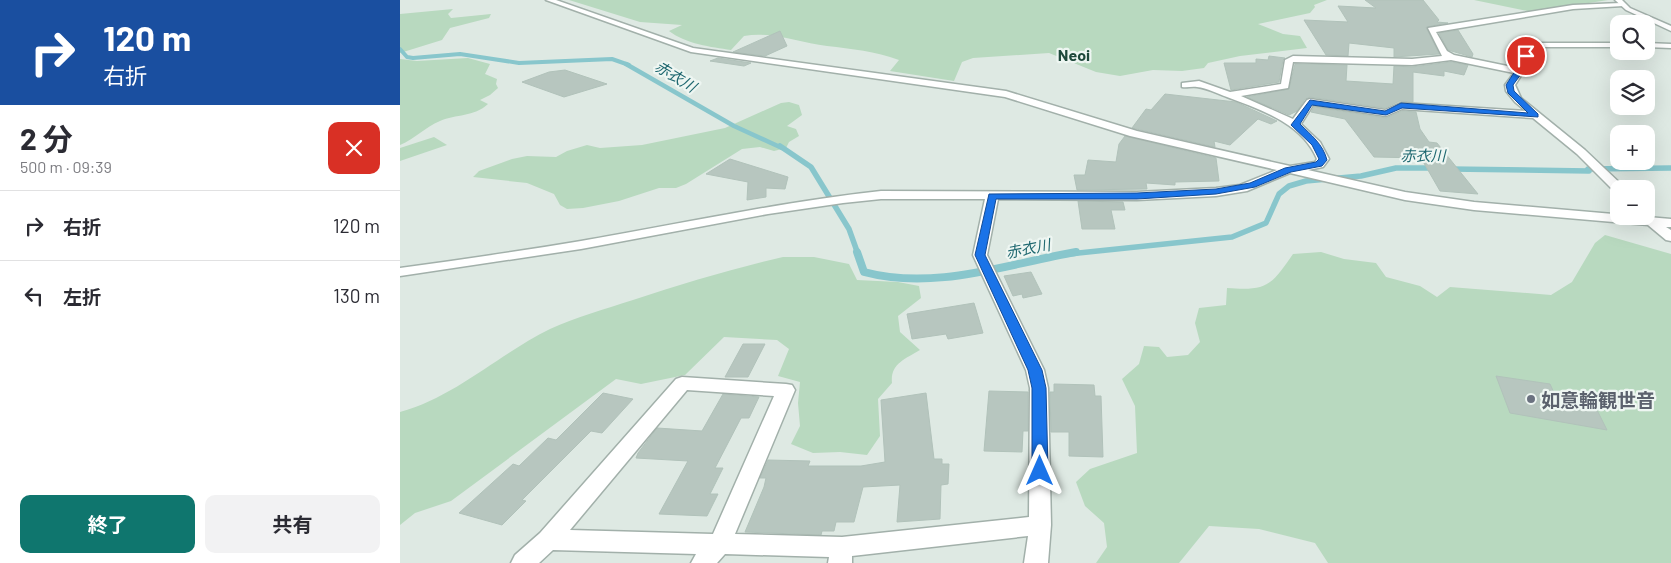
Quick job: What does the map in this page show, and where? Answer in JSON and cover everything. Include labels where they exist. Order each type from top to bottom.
[{"type":"street","points":[[549,0],[617,22],[691,50],[1006,94],[1134,134],[1288,170],[1425,199],[1474,206],[1610,216]]},
{"type":"street","points":[[1518,70],[1452,57],[1444,53],[1431,30],[1574,7],[1619,2],[1671,29]]},
{"type":"street","points":[[1610,45],[1529,45],[1523,66],[1518,70],[1510,85],[1511,92],[1581,152],[1610,180]]},
{"type":"street","points":[[1655,45],[1671,46]]},
{"type":"street","points":[[1229,95],[1285,86],[1289,60],[1293,59],[1412,62],[1452,57]]},
{"type":"street","points":[[400,272],[582,244],[676,225],[830,200],[881,195],[1137,196],[1216,192],[1252,185],[1288,170],[1319,165],[1323,160],[1321,151],[1315,143],[1295,125],[1229,95],[1199,84],[1185,85]]},
{"type":"street","points":[[1295,125],[1310,102],[1386,113],[1401,106],[1536,115]]},
{"type":"street","points":[[992,196],[980,255],[1035,370],[1039,398],[1040,525],[1036,563]]},
{"type":"street","points":[[1655,220],[1671,223]]},
{"type":"street","points":[[1655,224],[1671,237]]},
{"type":"street","points":[[523,563],[548,540],[682,383],[786,390],[720,543],[703,563]]},
{"type":"street","points":[[548,540],[720,543],[841,555],[1040,525]]},
{"type":"green space","points":[[569,0],[1327,0],[1314,5],[1315,7],[1310,13],[1258,24],[1283,34],[1300,36],[1307,48],[1240,56],[1208,63],[1204,68],[1182,71],[1153,70],[1120,76],[1096,72],[1049,53],[973,58],[962,62],[954,81],[890,71],[899,60],[881,54],[817,45],[776,36],[744,36],[731,50],[707,46],[683,39],[669,31],[682,25],[640,22]]},
{"type":"green space","points":[[1474,0],[1608,0],[1532,12]]},
{"type":"green space","points":[[453,9],[448,14],[451,18],[491,14],[489,18],[450,28],[442,40],[400,53],[400,14]]},
{"type":"green space","points":[[468,58],[490,64],[485,74],[497,79],[496,84],[498,88],[480,100],[488,104],[477,111],[446,119],[435,124],[400,145],[400,59],[417,61]]},
{"type":"green space","points":[[789,102],[799,105],[802,115],[787,126],[796,129],[799,136],[789,142],[786,148],[774,151],[760,147],[742,149],[686,184],[676,188],[659,188],[619,201],[567,209],[560,205],[554,194],[527,183],[473,177],[479,171],[512,159],[527,156],[556,157],[567,151],[587,145],[600,148],[642,145],[725,128],[781,103]]},
{"type":"green space","points":[[434,137],[447,145],[400,161],[400,148]]},
{"type":"green space","points":[[1605,235],[1671,254],[1671,563],[1328,563],[1315,543],[1259,529],[1209,526],[1179,563],[1096,563],[1107,547],[1104,523],[1085,506],[1076,482],[1090,469],[1137,453],[1135,406],[1122,379],[1139,364],[1144,346],[1159,347],[1167,357],[1188,355],[1200,342],[1195,323],[1199,308],[1226,305],[1227,288],[1260,287],[1273,280],[1293,254],[1321,252],[1344,259],[1376,263],[1386,277],[1420,286],[1437,297],[1450,287],[1551,295],[1572,282],[1595,243]]},
{"type":"green space","points":[[783,257],[814,257],[849,264],[857,280],[898,282],[919,286],[921,298],[898,316],[900,332],[920,350],[904,359],[896,367],[893,371],[892,383],[878,399],[880,436],[867,455],[840,452],[813,453],[791,444],[800,426],[798,403],[800,382],[778,376],[789,349],[777,340],[724,337],[685,375],[641,384],[616,379],[451,501],[415,513],[400,525],[400,412],[420,405],[458,386],[513,350],[550,329],[591,313]]},
{"type":"building","points":[[1365,0],[1423,0],[1439,20],[1437,22],[1448,23],[1426,27],[1439,54],[1394,57],[1394,48],[1349,43],[1348,56],[1326,55],[1304,20],[1348,22],[1338,6],[1376,8]]},
{"type":"building","points":[[1458,30],[1473,54],[1472,57],[1448,50],[1439,33]]},
{"type":"building","points":[[780,31],[787,46],[765,56],[733,52]]},
{"type":"building","points":[[1269,56],[1285,58],[1279,82],[1231,90],[1224,63],[1256,63],[1256,59],[1268,60]]},
{"type":"building","points":[[718,58],[751,63],[744,66],[710,61]]},
{"type":"building","points":[[1451,62],[1468,65],[1464,75],[1444,71],[1444,76],[1413,72],[1413,102],[1400,101],[1385,108],[1310,97],[1305,99],[1297,111],[1289,115],[1247,97],[1289,89],[1295,64],[1347,65],[1346,81],[1393,84],[1394,66],[1412,67]]},
{"type":"building","points":[[565,70],[607,84],[564,97],[522,82],[549,72]]},
{"type":"building","points":[[1165,94],[1236,102],[1277,121],[1271,124],[1258,119],[1230,145],[1214,141],[1215,147],[1132,128],[1146,109],[1151,110]]},
{"type":"building","points":[[1314,107],[1386,118],[1402,111],[1416,112],[1420,129],[1429,142],[1437,143],[1478,194],[1440,191],[1421,158],[1374,157],[1345,119],[1311,112]]},
{"type":"building","points":[[1125,136],[1216,158],[1219,181],[1175,182],[1175,185],[1146,183],[1147,189],[1077,190],[1074,175],[1085,175],[1088,160],[1116,162],[1119,144]]},
{"type":"building","points":[[730,159],[788,177],[785,189],[766,188],[766,197],[747,200],[748,182],[706,174]]},
{"type":"building","points":[[1078,201],[1123,202],[1125,210],[1111,210],[1115,229],[1082,229]]},
{"type":"building","points":[[1031,272],[1042,294],[1023,298],[1022,294],[1013,296],[1004,276]]},
{"type":"building","points":[[974,303],[983,333],[948,339],[946,334],[912,339],[907,314]]},
{"type":"building","points":[[743,344],[765,344],[748,377],[725,377]]},
{"type":"building","name":"如意輪観世音","points":[[1496,376],[1550,384],[1555,395],[1593,402],[1607,430],[1510,413]]},
{"type":"building","points":[[1054,384],[1094,385],[1095,396],[1101,396],[1103,457],[1069,456],[1069,432],[1051,432],[1050,392],[1054,392]]},
{"type":"building","points":[[989,391],[1028,392],[1028,431],[1023,431],[1022,452],[984,451]]},
{"type":"building","points":[[603,393],[633,399],[602,433],[591,431],[522,500],[526,501],[502,525],[459,513],[513,464],[519,466],[548,438],[556,440]]},
{"type":"building","points":[[926,393],[934,459],[942,459],[942,464],[949,464],[948,484],[941,485],[940,519],[897,522],[900,485],[863,487],[854,522],[836,522],[834,531],[822,531],[821,535],[745,532],[764,487],[766,478],[760,478],[768,460],[810,461],[808,466],[861,466],[885,462],[881,400]]},
{"type":"building","points":[[723,394],[759,397],[749,418],[741,418],[715,468],[723,468],[710,494],[718,494],[707,516],[659,514],[688,461],[636,458],[638,453],[657,428],[702,431]]},
{"type":"waterway","name":"赤衣川","points":[[400,49],[407,57],[413,58],[460,54],[519,63],[612,59],[629,65]]},
{"type":"waterway","name":"赤衣川","points":[[626,64],[734,126],[782,148]]},
{"type":"waterway","name":"赤衣川","points":[[780,146],[811,167],[849,229],[858,254]]},
{"type":"waterway","name":"赤衣川","points":[[1069,254],[1232,237],[1266,223],[1279,194],[1289,186],[1306,181],[1361,176],[1396,168],[1434,168]]},
{"type":"waterway","name":"赤衣川","points":[[1450,169],[1589,171],[1588,169],[1671,168]]},
{"type":"waterway","name":"赤衣川","points":[[857,252],[864,272],[917,279],[970,274],[1076,252]]},
{"type":"place","name":"如意輪観世音","points":[[1531,399]]},
{"type":"district","name":"Neoi","points":[[1074,54]]},
{"type":"route","points":[[1040,471],[1039,388],[1035,370],[980,255],[992,196],[1137,196],[1216,192],[1243,188],[1288,170],[1319,165],[1323,160],[1321,151],[1315,143],[1295,125],[1310,102],[1386,113],[1401,106],[1536,115],[1511,92],[1510,85],[1518,70],[1523,66],[1526,56]]}]
